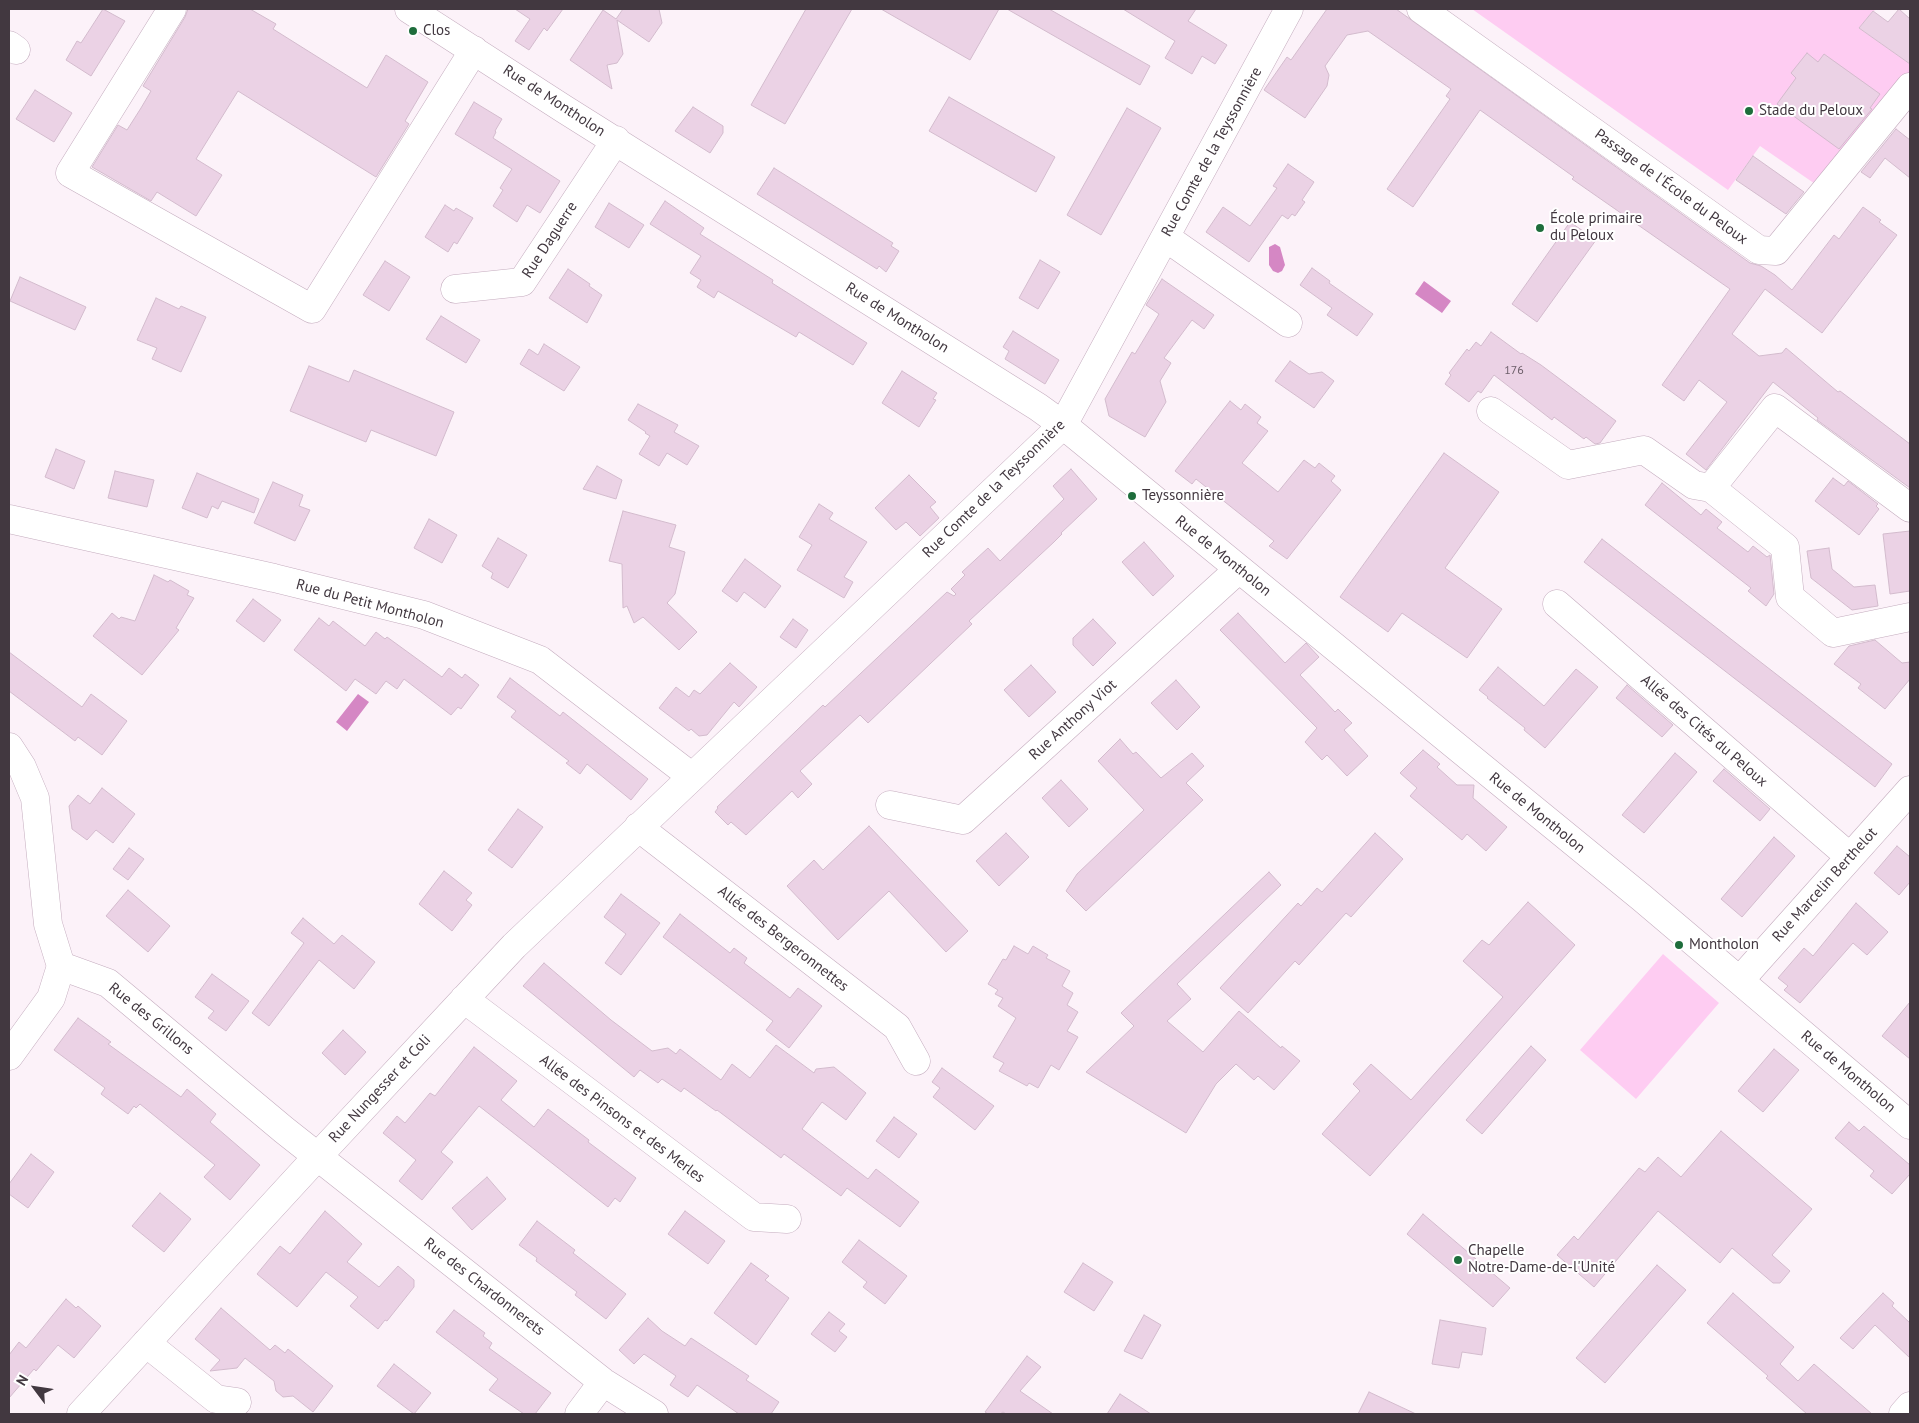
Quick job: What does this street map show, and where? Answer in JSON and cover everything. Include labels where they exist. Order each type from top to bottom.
[{"type":"street","points":[[172,9],[70,173],[312,309],[474,50]]},
{"type":"street","name":"Rue de Montholon","points":[[409,9],[564,109],[1038,407],[1063,425],[1740,980],[1910,1125]]},
{"type":"street","name":"Rue Comte de la Teyssonnière","points":[[692,776],[1063,425],[1289,9]]},
{"type":"street","name":"Passage de l'École du Peloux","points":[[1421,9],[1758,250],[1776,251],[1910,88]]},
{"type":"street","name":"Rue Daguerre","points":[[455,289],[522,282],[616,140]]},
{"type":"street","points":[[1165,237],[1288,324]]},
{"type":"street","points":[[1711,488],[1775,408],[1910,508]]},
{"type":"street","points":[[1491,410],[1568,465],[1644,450],[1694,485],[1711,488],[1785,547],[1790,597],[1833,632],[1910,617]]},
{"type":"street","name":"Rue du Petit Montholon","points":[[9,519],[274,578],[424,615],[540,660],[692,776]]},
{"type":"street","name":"Rue Anthony Viot","points":[[890,805],[963,820],[1239,569]]},
{"type":"street","name":"Allée des Cités du Peloux","points":[[1557,604],[1850,857]]},
{"type":"street","points":[[9,747],[22,768],[35,798],[48,924],[61,966],[51,998],[9,1056]]},
{"type":"street","name":"Rue Nungesser et Coli","points":[[81,1414],[514,946],[692,776]]},
{"type":"street","name":"Rue Marcelin Berthelot","points":[[1740,980],[1910,790]]},
{"type":"street","name":"Allée des Bergeronnettes","points":[[638,827],[896,1027],[916,1061]]},
{"type":"street","name":"Rue des Grillons","points":[[61,966],[108,983],[318,1156]]},
{"type":"street","name":"Allée des Pinsons et des Merles","points":[[464,1000],[754,1216],[787,1219]]},
{"type":"street","name":"Rue des Chardonnerets","points":[[318,1156],[603,1382],[654,1414]]},
{"type":"street","points":[[146,1343],[216,1399],[237,1402]]},
{"type":"street","points":[[579,1414],[603,1382]]},
{"type":"street","points":[[1904,1414],[1910,1406]]},
{"type":"shaded area","name":"Stade du Peloux","points":[[1472,9],[1878,9],[1873,11],[1859,28],[1910,64],[1910,75],[1821,188],[1760,146],[1728,190]]},
{"type":"shaded area","points":[[1275,244],[1280,247],[1285,265],[1282,271],[1278,273],[1273,271],[1269,265],[1269,247]]},
{"type":"shaded area","points":[[1424,281],[1451,301],[1442,313],[1415,294]]},
{"type":"shaded area","points":[[358,694],[369,702],[347,731],[336,722]]},
{"type":"shaded area","points":[[1663,954],[1719,1003],[1636,1099],[1580,1050]]},
{"type":"building","points":[[103,9],[125,21],[91,76],[66,60],[77,41],[81,43]]},
{"type":"building","points":[[188,9],[250,9],[276,24],[273,29],[367,88],[386,55],[428,82],[405,121],[409,124],[376,177],[238,91],[196,159],[222,175],[196,216],[157,192],[151,201],[92,167],[118,125],[127,130],[141,108],[151,91],[143,86]]},
{"type":"building","points":[[515,9],[563,9],[547,31],[544,28],[529,50],[515,41],[530,19]]},
{"type":"building","points":[[623,9],[659,9],[662,23],[649,42],[617,20],[623,54],[617,63],[607,65],[612,89],[570,60],[603,10],[616,19]]},
{"type":"building","points":[[806,9],[852,9],[785,124],[751,105]]},
{"type":"building","points":[[881,9],[999,9],[970,60]]},
{"type":"building","points":[[1007,9],[1049,9],[1150,66],[1140,85]]},
{"type":"building","points":[[1123,9],[1196,9],[1188,21],[1227,45],[1215,64],[1202,56],[1192,74],[1165,58],[1175,41]]},
{"type":"building","points":[[1327,9],[1396,9],[1750,263],[1761,266],[1775,275],[1792,290],[1834,235],[1839,239],[1863,207],[1881,220],[1879,222],[1897,235],[1822,333],[1765,289],[1732,334],[1759,356],[1782,353],[1786,348],[1838,392],[1840,391],[1910,444],[1910,488],[1817,420],[1818,418],[1773,382],[1706,470],[1686,454],[1727,402],[1699,380],[1684,401],[1662,385],[1730,289],[1572,179],[1574,177],[1480,110],[1413,207],[1387,189],[1450,99],[1446,96],[1451,89],[1368,31],[1347,35],[1325,66],[1329,75],[1327,86],[1305,118],[1264,90],[1287,57],[1291,60]]},
{"type":"building","points":[[1899,9],[1910,19],[1910,64],[1859,28],[1873,11],[1888,22]]},
{"type":"building","points":[[1807,53],[1818,62],[1824,54],[1880,94],[1870,108],[1872,109],[1839,149],[1777,104],[1796,78],[1791,73]]},
{"type":"building","points":[[35,90],[72,113],[54,142],[16,119]]},
{"type":"building","points":[[949,97],[1055,157],[1036,192],[929,131]]},
{"type":"building","points":[[474,102],[502,119],[493,138],[560,181],[540,213],[527,205],[517,222],[493,206],[503,190],[500,188],[512,169],[455,134]]},
{"type":"building","points":[[693,107],[723,126],[723,133],[710,153],[675,131]]},
{"type":"building","points":[[1127,108],[1161,128],[1101,235],[1067,215]]},
{"type":"building","points":[[1896,129],[1910,140],[1910,178],[1885,158],[1870,178],[1861,172]]},
{"type":"building","points":[[1753,156],[1804,192],[1786,214],[1736,180]]},
{"type":"building","points":[[1288,164],[1314,182],[1302,200],[1305,202],[1295,216],[1292,214],[1288,219],[1282,215],[1249,262],[1206,232],[1223,207],[1250,226],[1277,188],[1273,186]]},
{"type":"building","points":[[774,168],[893,243],[891,246],[899,251],[886,272],[879,266],[877,269],[757,194]]},
{"type":"building","points":[[665,201],[704,228],[700,234],[773,280],[772,283],[867,343],[853,365],[799,332],[796,337],[718,291],[714,298],[697,287],[701,280],[690,273],[701,256],[650,224]]},
{"type":"building","points":[[609,203],[644,225],[629,248],[595,227]]},
{"type":"building","points":[[445,205],[454,211],[456,208],[473,218],[457,244],[454,242],[448,252],[425,237]]},
{"type":"building","points":[[1570,222],[1596,240],[1537,322],[1512,304]]},
{"type":"building","points":[[1040,260],[1060,272],[1038,309],[1019,298]]},
{"type":"building","points":[[385,261],[410,277],[389,311],[363,295]]},
{"type":"building","points":[[1312,268],[1330,281],[1329,283],[1373,314],[1357,336],[1327,315],[1332,308],[1300,285]]},
{"type":"building","points":[[568,269],[602,295],[587,323],[549,298]]},
{"type":"building","points":[[20,277],[86,307],[75,330],[10,301]]},
{"type":"building","points":[[1162,279],[1214,315],[1204,329],[1192,320],[1164,358],[1171,363],[1160,381],[1166,402],[1145,437],[1109,416],[1105,399],[1132,352],[1135,354],[1159,314],[1146,305]]},
{"type":"building","points":[[156,298],[179,309],[181,306],[206,317],[181,372],[152,359],[157,348],[137,340]]},
{"type":"building","points":[[441,316],[480,340],[466,363],[426,339]]},
{"type":"building","points":[[1013,331],[1059,360],[1045,384],[1005,359],[1009,351],[1003,347]]},
{"type":"building","points":[[1491,332],[1521,354],[1541,365],[1616,421],[1600,443],[1595,444],[1586,437],[1584,439],[1554,417],[1552,420],[1494,375],[1481,393],[1478,391],[1469,402],[1445,384],[1451,375],[1449,373],[1467,349],[1469,351],[1476,342],[1481,346]]},
{"type":"building","points":[[544,344],[580,367],[564,391],[520,364],[529,349],[538,355]]},
{"type":"building","points":[[1290,361],[1309,374],[1322,372],[1334,381],[1314,408],[1275,381]]},
{"type":"building","points":[[309,366],[349,382],[354,370],[454,412],[436,456],[371,430],[366,442],[290,411]]},
{"type":"building","points":[[902,371],[937,393],[933,399],[936,400],[919,427],[882,403]]},
{"type":"building","points":[[1230,401],[1241,410],[1245,404],[1261,417],[1257,423],[1268,431],[1242,463],[1278,492],[1304,460],[1315,468],[1319,463],[1335,476],[1331,481],[1341,490],[1287,559],[1269,546],[1274,541],[1196,479],[1192,484],[1175,471]]},
{"type":"building","points":[[638,404],[678,425],[674,432],[699,446],[687,465],[667,453],[659,466],[639,454],[650,436],[628,420]]},
{"type":"building","points":[[56,449],[85,461],[74,489],[45,477]]},
{"type":"building","points":[[1444,453],[1499,492],[1445,568],[1502,609],[1467,658],[1402,613],[1388,632],[1340,597]]},
{"type":"building","points":[[597,466],[622,480],[616,499],[583,489]]},
{"type":"building","points":[[1071,469],[1097,499],[969,621],[972,624],[868,723],[860,715],[800,771],[812,784],[798,798],[792,791],[746,835],[731,822],[728,825],[715,812],[717,807],[823,705],[825,707],[947,592],[954,596],[956,594],[951,589],[965,575],[962,572],[988,548],[1000,561],[1064,499],[1053,486]]},
{"type":"building","points":[[115,471],[154,480],[147,507],[108,498]]},
{"type":"building","points":[[197,473],[259,499],[254,513],[222,501],[218,509],[212,506],[207,518],[182,508]]},
{"type":"building","points":[[909,475],[936,502],[930,507],[939,518],[920,536],[906,522],[896,530],[875,508]]},
{"type":"building","points":[[1833,478],[1844,486],[1848,481],[1878,504],[1876,506],[1879,509],[1859,535],[1815,501]]},
{"type":"building","points":[[273,482],[303,495],[299,506],[310,510],[295,541],[254,523]]},
{"type":"building","points":[[1662,483],[1701,515],[1706,509],[1722,522],[1717,528],[1748,552],[1753,546],[1767,557],[1770,555],[1774,594],[1766,606],[1748,591],[1751,588],[1645,505]]},
{"type":"building","points":[[819,504],[833,513],[829,519],[867,542],[844,577],[853,582],[844,598],[797,570],[812,545],[799,537]]},
{"type":"building","points":[[623,511],[676,525],[669,547],[685,552],[675,594],[667,603],[697,632],[679,650],[643,617],[634,623],[627,606],[623,608],[622,564],[609,561]]},
{"type":"building","points":[[429,519],[457,535],[442,563],[414,548]]},
{"type":"building","points":[[1910,531],[1910,591],[1890,594],[1883,534]]},
{"type":"building","points":[[498,538],[527,555],[508,588],[491,578],[493,573],[482,566]]},
{"type":"building","points":[[1602,539],[1892,764],[1875,787],[1584,562]]},
{"type":"building","points":[[1144,542],[1174,576],[1153,596],[1122,562]]},
{"type":"building","points":[[1829,548],[1832,569],[1854,587],[1875,585],[1878,606],[1852,610],[1811,578],[1807,551]]},
{"type":"building","points":[[745,559],[781,586],[765,608],[744,592],[737,602],[722,591]]},
{"type":"building","points":[[154,575],[168,582],[170,580],[189,591],[187,595],[194,598],[176,628],[179,630],[142,675],[93,636],[112,613],[119,619],[121,617],[135,621]]},
{"type":"building","points":[[253,599],[281,620],[264,642],[236,621]]},
{"type":"building","points":[[1238,613],[1285,663],[1306,643],[1319,657],[1300,675],[1335,712],[1338,709],[1352,723],[1344,730],[1368,756],[1347,776],[1327,755],[1322,760],[1305,742],[1317,728],[1220,630]]},
{"type":"building","points":[[319,618],[329,626],[333,621],[365,646],[376,632],[385,639],[387,637],[442,677],[449,668],[462,678],[465,674],[479,685],[461,709],[458,707],[451,715],[404,679],[397,689],[386,681],[376,694],[355,679],[346,691],[294,650]]},
{"type":"building","points":[[793,619],[808,630],[796,648],[780,637]]},
{"type":"building","points":[[1093,619],[1116,643],[1093,666],[1073,645],[1073,638]]},
{"type":"building","points":[[1875,640],[1902,663],[1910,662],[1910,679],[1885,709],[1858,688],[1861,684],[1834,664],[1849,646]]},
{"type":"building","points":[[9,652],[82,707],[91,694],[127,721],[102,755],[78,737],[75,741],[9,691]]},
{"type":"building","points":[[730,663],[757,687],[739,707],[734,702],[707,735],[699,736],[691,729],[689,731],[659,708],[676,687],[689,697],[694,690],[700,694]]},
{"type":"building","points":[[1031,665],[1056,692],[1029,717],[1004,690]]},
{"type":"building","points":[[1498,667],[1544,706],[1576,669],[1598,687],[1545,748],[1524,730],[1525,728],[1479,690]]},
{"type":"building","points":[[510,678],[560,716],[563,712],[648,779],[631,800],[587,764],[580,774],[566,763],[569,761],[511,717],[516,711],[497,697]]},
{"type":"building","points":[[1176,680],[1200,707],[1177,730],[1151,703]]},
{"type":"building","points":[[1627,685],[1673,725],[1662,737],[1616,698]]},
{"type":"building","points":[[1120,739],[1133,754],[1136,752],[1161,778],[1192,753],[1204,766],[1186,783],[1203,800],[1086,911],[1066,891],[1077,874],[1144,810],[1098,761]]},
{"type":"building","points":[[1423,750],[1440,764],[1437,767],[1457,785],[1474,785],[1473,798],[1507,827],[1486,851],[1467,834],[1462,840],[1410,796],[1417,788],[1400,773]]},
{"type":"building","points":[[1675,753],[1697,772],[1644,833],[1622,815]]},
{"type":"building","points":[[1724,769],[1770,809],[1760,821],[1713,781]]},
{"type":"building","points":[[1061,780],[1088,809],[1069,827],[1042,798]]},
{"type":"building","points":[[102,788],[135,814],[113,843],[96,830],[87,840],[72,829],[69,806],[78,795],[90,804]]},
{"type":"building","points":[[518,809],[543,827],[512,868],[488,850]]},
{"type":"building","points":[[869,826],[968,931],[946,952],[889,891],[838,940],[787,886],[814,860],[823,870]]},
{"type":"building","points":[[1006,833],[1029,857],[999,886],[976,861]]},
{"type":"building","points":[[1375,833],[1403,859],[1351,917],[1346,913],[1299,965],[1295,961],[1248,1013],[1220,988],[1298,903],[1301,906],[1317,888],[1322,892]]},
{"type":"building","points":[[1774,837],[1795,856],[1742,917],[1721,899]]},
{"type":"building","points":[[1897,846],[1910,857],[1910,882],[1899,895],[1874,873]]},
{"type":"building","points":[[129,848],[144,859],[128,880],[113,869]]},
{"type":"building","points":[[444,871],[472,893],[466,900],[472,905],[452,931],[419,904]]},
{"type":"building","points":[[1269,872],[1281,885],[1177,984],[1191,999],[1167,1021],[1203,1052],[1239,1011],[1281,1048],[1282,1046],[1300,1061],[1274,1090],[1258,1076],[1254,1080],[1236,1064],[1216,1084],[1186,1133],[1086,1072],[1134,1026],[1121,1013]]},
{"type":"building","points":[[128,890],[170,926],[148,952],[106,916]]},
{"type":"building","points":[[621,894],[660,923],[621,975],[605,963],[626,934],[604,917]]},
{"type":"building","points":[[1528,902],[1575,945],[1370,1176],[1322,1134],[1360,1091],[1353,1084],[1371,1064],[1411,1100],[1503,997],[1463,961],[1482,940],[1489,945]]},
{"type":"building","points":[[1856,903],[1888,932],[1867,955],[1853,943],[1800,1003],[1784,990],[1788,986],[1778,978],[1804,948],[1813,956]]},
{"type":"building","points":[[680,914],[730,953],[734,948],[747,958],[744,963],[790,998],[798,988],[822,1006],[789,1048],[766,1030],[773,1021],[663,937]]},
{"type":"building","points":[[303,918],[334,944],[342,935],[375,962],[354,989],[319,960],[269,1026],[252,1013],[304,943],[291,933]]},
{"type":"building","points":[[1014,946],[1028,954],[1033,946],[1048,955],[1046,958],[1070,971],[1062,986],[1073,993],[1067,1005],[1078,1012],[1067,1031],[1078,1037],[1059,1070],[1051,1065],[1038,1088],[1029,1083],[1027,1086],[999,1071],[1004,1063],[993,1057],[1016,1018],[998,1006],[1003,998],[995,994],[998,990],[988,984],[1003,959],[1006,960]]},
{"type":"building","points":[[544,963],[611,1020],[652,1051],[668,1048],[676,1054],[680,1049],[721,1080],[732,1064],[750,1078],[776,1045],[814,1073],[816,1069],[834,1067],[866,1093],[846,1120],[822,1102],[802,1129],[868,1179],[876,1169],[919,1202],[900,1227],[847,1188],[841,1196],[784,1154],[781,1158],[684,1088],[681,1092],[662,1079],[658,1083],[640,1070],[634,1077],[523,986]]},
{"type":"building","points":[[212,974],[249,1001],[226,1031],[208,1018],[214,1011],[195,997]]},
{"type":"building","points":[[1910,1002],[1910,1059],[1882,1036]]},
{"type":"building","points":[[78,1018],[111,1042],[108,1044],[181,1097],[187,1089],[216,1114],[210,1122],[260,1165],[230,1200],[204,1177],[215,1165],[140,1104],[136,1108],[134,1106],[128,1114],[101,1094],[105,1088],[54,1050]]},
{"type":"building","points":[[343,1030],[366,1052],[345,1075],[322,1053]]},
{"type":"building","points":[[1531,1046],[1546,1060],[1482,1134],[1466,1120]]},
{"type":"building","points":[[474,1047],[517,1081],[501,1100],[534,1127],[548,1109],[636,1178],[620,1202],[615,1198],[608,1207],[479,1106],[441,1152],[453,1162],[422,1200],[399,1181],[416,1160],[383,1133],[397,1116],[405,1123],[430,1093],[435,1096]]},
{"type":"building","points":[[1774,1049],[1799,1070],[1763,1112],[1738,1091]]},
{"type":"building","points":[[942,1068],[994,1106],[975,1130],[933,1097],[940,1088],[932,1082]]},
{"type":"building","points":[[894,1117],[917,1134],[899,1158],[876,1141]]},
{"type":"building","points":[[1849,1122],[1859,1131],[1864,1126],[1910,1165],[1910,1174],[1892,1194],[1870,1176],[1874,1171],[1835,1138]]},
{"type":"building","points":[[1721,1131],[1812,1209],[1772,1255],[1790,1271],[1780,1283],[1773,1283],[1732,1248],[1720,1263],[1658,1211],[1594,1287],[1557,1255],[1574,1236],[1578,1240],[1639,1168],[1645,1172],[1658,1157],[1681,1177]]},
{"type":"building","points":[[31,1154],[54,1172],[28,1208],[9,1194],[9,1184]]},
{"type":"building","points":[[487,1177],[506,1199],[472,1230],[452,1208]]},
{"type":"building","points":[[160,1193],[191,1219],[164,1252],[132,1226]]},
{"type":"building","points":[[325,1211],[362,1244],[347,1262],[379,1287],[398,1266],[414,1280],[414,1287],[387,1321],[385,1320],[378,1329],[350,1306],[358,1297],[326,1272],[297,1307],[257,1274],[280,1246],[290,1254]]},
{"type":"building","points":[[685,1211],[725,1241],[708,1264],[668,1234]]},
{"type":"building","name":"Chapelle Notre-Dame-de-l'Unité","points":[[1423,1214],[1510,1288],[1493,1307],[1407,1234]]},
{"type":"building","points":[[537,1221],[575,1250],[573,1253],[626,1294],[606,1319],[575,1295],[577,1292],[536,1261],[537,1258],[519,1245]]},
{"type":"building","points":[[859,1240],[907,1276],[885,1304],[863,1287],[867,1282],[842,1262]]},
{"type":"building","points":[[751,1263],[769,1276],[765,1280],[789,1298],[756,1345],[714,1313]]},
{"type":"building","points":[[1083,1263],[1113,1282],[1094,1311],[1064,1292]]},
{"type":"building","points":[[1657,1265],[1686,1290],[1605,1383],[1576,1358]]},
{"type":"building","points":[[1733,1293],[1794,1347],[1780,1364],[1798,1381],[1814,1364],[1872,1414],[1807,1414],[1766,1378],[1768,1376],[1707,1323]]},
{"type":"building","points":[[1883,1293],[1894,1303],[1892,1306],[1910,1323],[1910,1358],[1875,1325],[1853,1349],[1840,1338]]},
{"type":"building","points":[[66,1299],[76,1308],[78,1306],[101,1326],[74,1358],[58,1345],[9,1398],[9,1355],[19,1342],[26,1348]]},
{"type":"building","points":[[221,1308],[270,1350],[275,1345],[285,1353],[288,1349],[333,1386],[313,1412],[293,1396],[283,1397],[276,1391],[274,1381],[245,1358],[237,1368],[210,1371],[220,1360],[195,1339]]},
{"type":"building","points":[[454,1310],[485,1333],[483,1336],[492,1343],[489,1348],[551,1393],[535,1414],[524,1414],[489,1390],[498,1379],[436,1332]]},
{"type":"building","points":[[829,1312],[845,1324],[839,1331],[847,1337],[835,1352],[811,1334]]},
{"type":"building","points":[[1144,1315],[1161,1325],[1142,1359],[1124,1351]]},
{"type":"building","points":[[648,1318],[662,1331],[685,1346],[691,1338],[749,1376],[746,1380],[779,1402],[771,1414],[739,1414],[697,1385],[688,1397],[670,1385],[676,1376],[644,1354],[634,1364],[619,1350]]},
{"type":"building","points":[[1440,1320],[1486,1328],[1482,1355],[1462,1352],[1459,1368],[1432,1364]]},
{"type":"building","points":[[1027,1356],[1041,1367],[1020,1391],[1053,1414],[1006,1414],[1003,1412],[1000,1414],[988,1414],[985,1412]]},
{"type":"building","points":[[394,1364],[431,1393],[414,1414],[377,1386]]},
{"type":"building","points":[[1369,1392],[1416,1414],[1358,1414]]},
{"type":"building","points":[[1120,1394],[1151,1414],[1107,1414]]},
{"type":"place","name":"Clos","points":[[413,31]]},
{"type":"place","name":"Stade du Peloux","points":[[1749,111]]},
{"type":"place","name":"École primaire du Peloux","points":[[1540,228]]},
{"type":"place","name":"Teyssonnière","points":[[1132,496]]},
{"type":"place","name":"Montholon","points":[[1679,945]]},
{"type":"place","name":"Chapelle Notre-Dame-de-l'Unité","points":[[1458,1260]]}]
